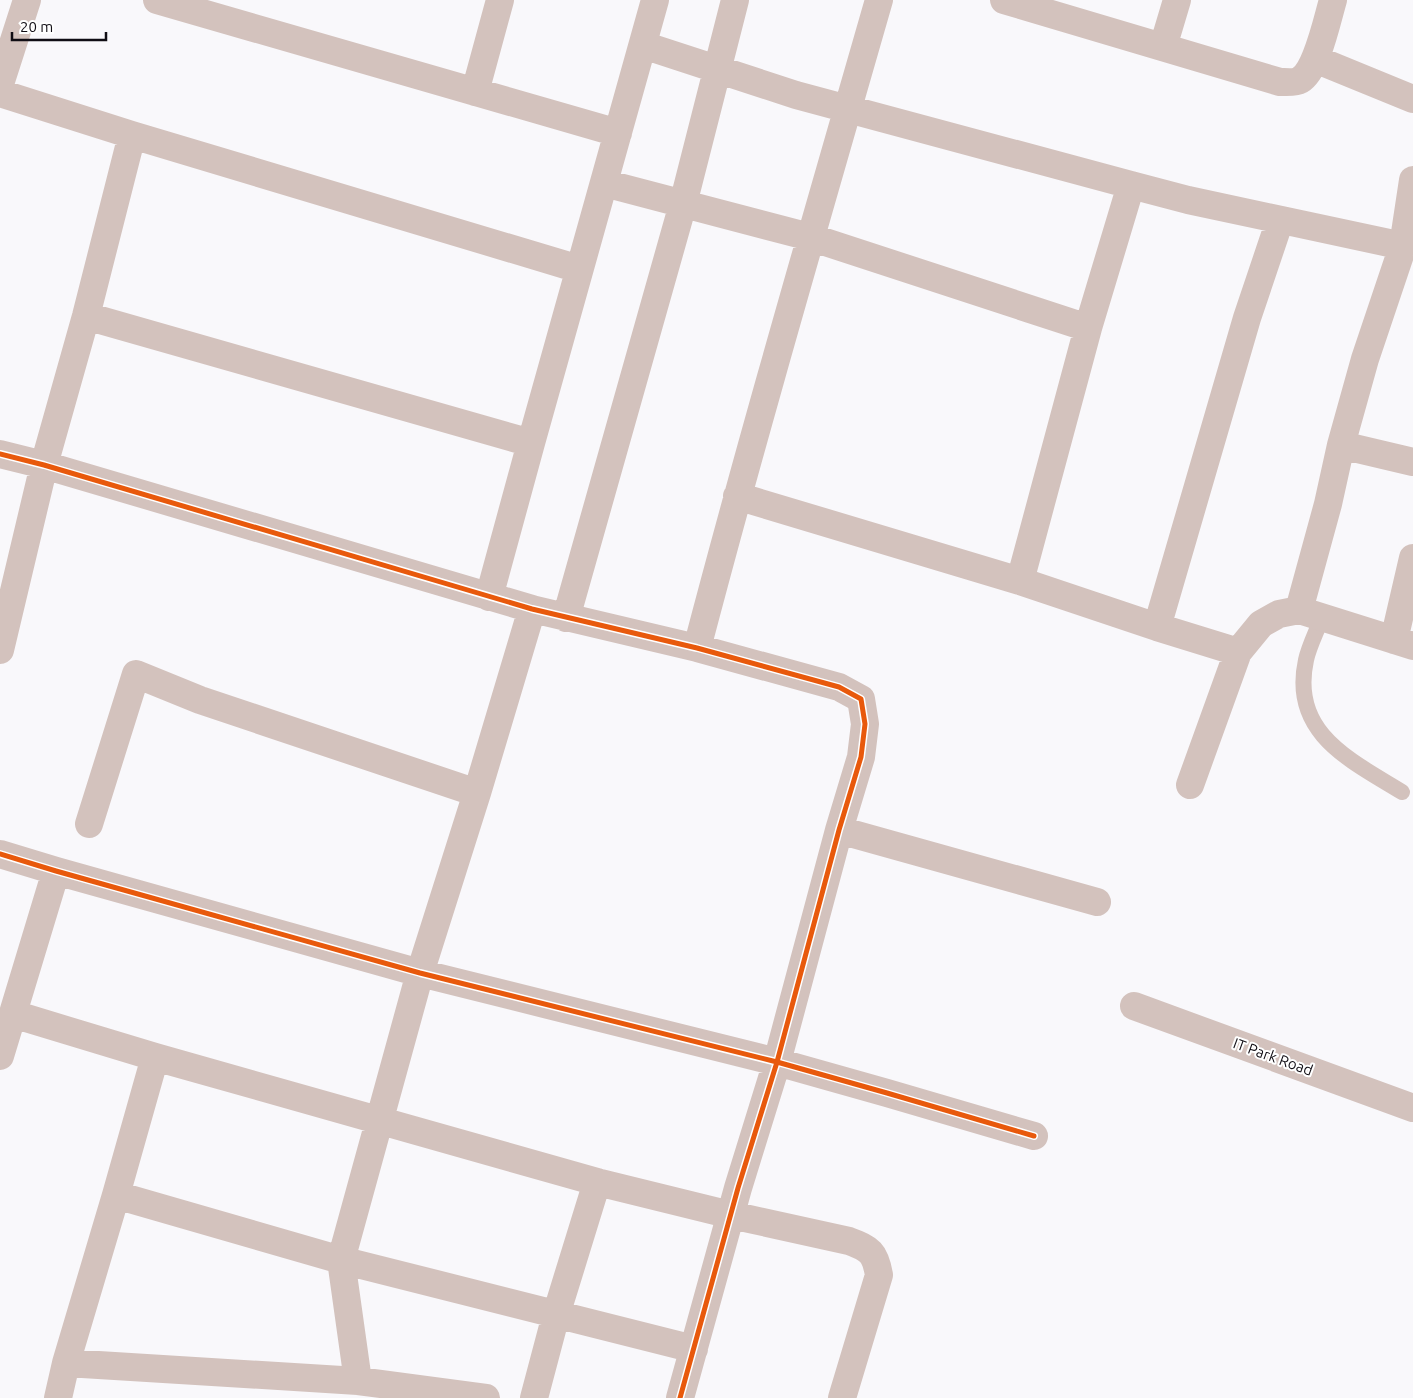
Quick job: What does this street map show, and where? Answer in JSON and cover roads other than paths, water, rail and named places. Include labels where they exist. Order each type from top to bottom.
[{"type":"street","points":[[0,84],[27,0]]},
{"type":"street","points":[[157,0],[618,133]]},
{"type":"street","points":[[475,92],[500,0]]},
{"type":"street","points":[[489,597],[655,0]]},
{"type":"street","points":[[566,618],[683,204],[735,0]]},
{"type":"street","points":[[697,648],[737,496],[879,0]]},
{"type":"street","points":[[1004,0],[1280,82],[1298,81],[1307,75],[1315,59],[1332,0]]},
{"type":"street","points":[[1163,47],[1177,0]]},
{"type":"street","points":[[642,45],[796,95],[1131,185],[1188,200],[1403,246]]},
{"type":"street","points":[[1315,59],[1413,99]]},
{"type":"street","points":[[0,93],[132,135],[580,269]]},
{"type":"street","points":[[0,650],[44,465],[86,316],[132,135]]},
{"type":"street","points":[[1311,613],[1328,504],[1341,445],[1365,359],[1403,246],[1413,180]]},
{"type":"street","points":[[604,183],[810,238],[1088,328]]},
{"type":"street","points":[[1020,581],[1088,328],[1131,185]]},
{"type":"street","points":[[1157,626],[1247,318],[1280,220]]},
{"type":"street","points":[[86,316],[531,443]]},
{"type":"street","points":[[1341,445],[1413,462]]},
{"type":"street","points":[[0,454],[44,465],[532,609],[697,648],[839,687],[861,699],[865,724],[861,758],[839,830],[777,1062],[731,1214],[680,1398]]},
{"type":"street","points":[[737,496],[1020,581],[1238,652]]},
{"type":"street","points":[[1190,785],[1238,652],[1261,624],[1279,614],[1311,613],[1403,643],[1413,558]]},
{"type":"street","points":[[358,1382],[342,1260],[420,973],[477,793],[532,609]]},
{"type":"street","points":[[89,824],[136,674],[200,700],[477,793]]},
{"type":"street","points":[[839,830],[1096,902]]},
{"type":"street","points":[[0,854],[420,973],[777,1062],[1034,1136]]},
{"type":"street","points":[[0,1056],[56,871]]},
{"type":"street","name":"IT Park Road","points":[[1134,1006],[1413,1108]]},
{"type":"street","points":[[14,1014],[154,1057],[597,1182],[850,1241],[867,1248],[876,1260],[879,1275],[842,1398]]},
{"type":"street","points":[[58,1398],[66,1363],[116,1195],[154,1057]]},
{"type":"street","points":[[534,1398],[556,1314],[597,1182]]},
{"type":"street","points":[[116,1195],[342,1260],[694,1349]]},
{"type":"street","points":[[66,1363],[358,1382],[486,1398]]},
{"type":"lane","points":[[1311,613],[1303,689],[1313,722],[1328,742],[1355,763],[1402,792]]}]
